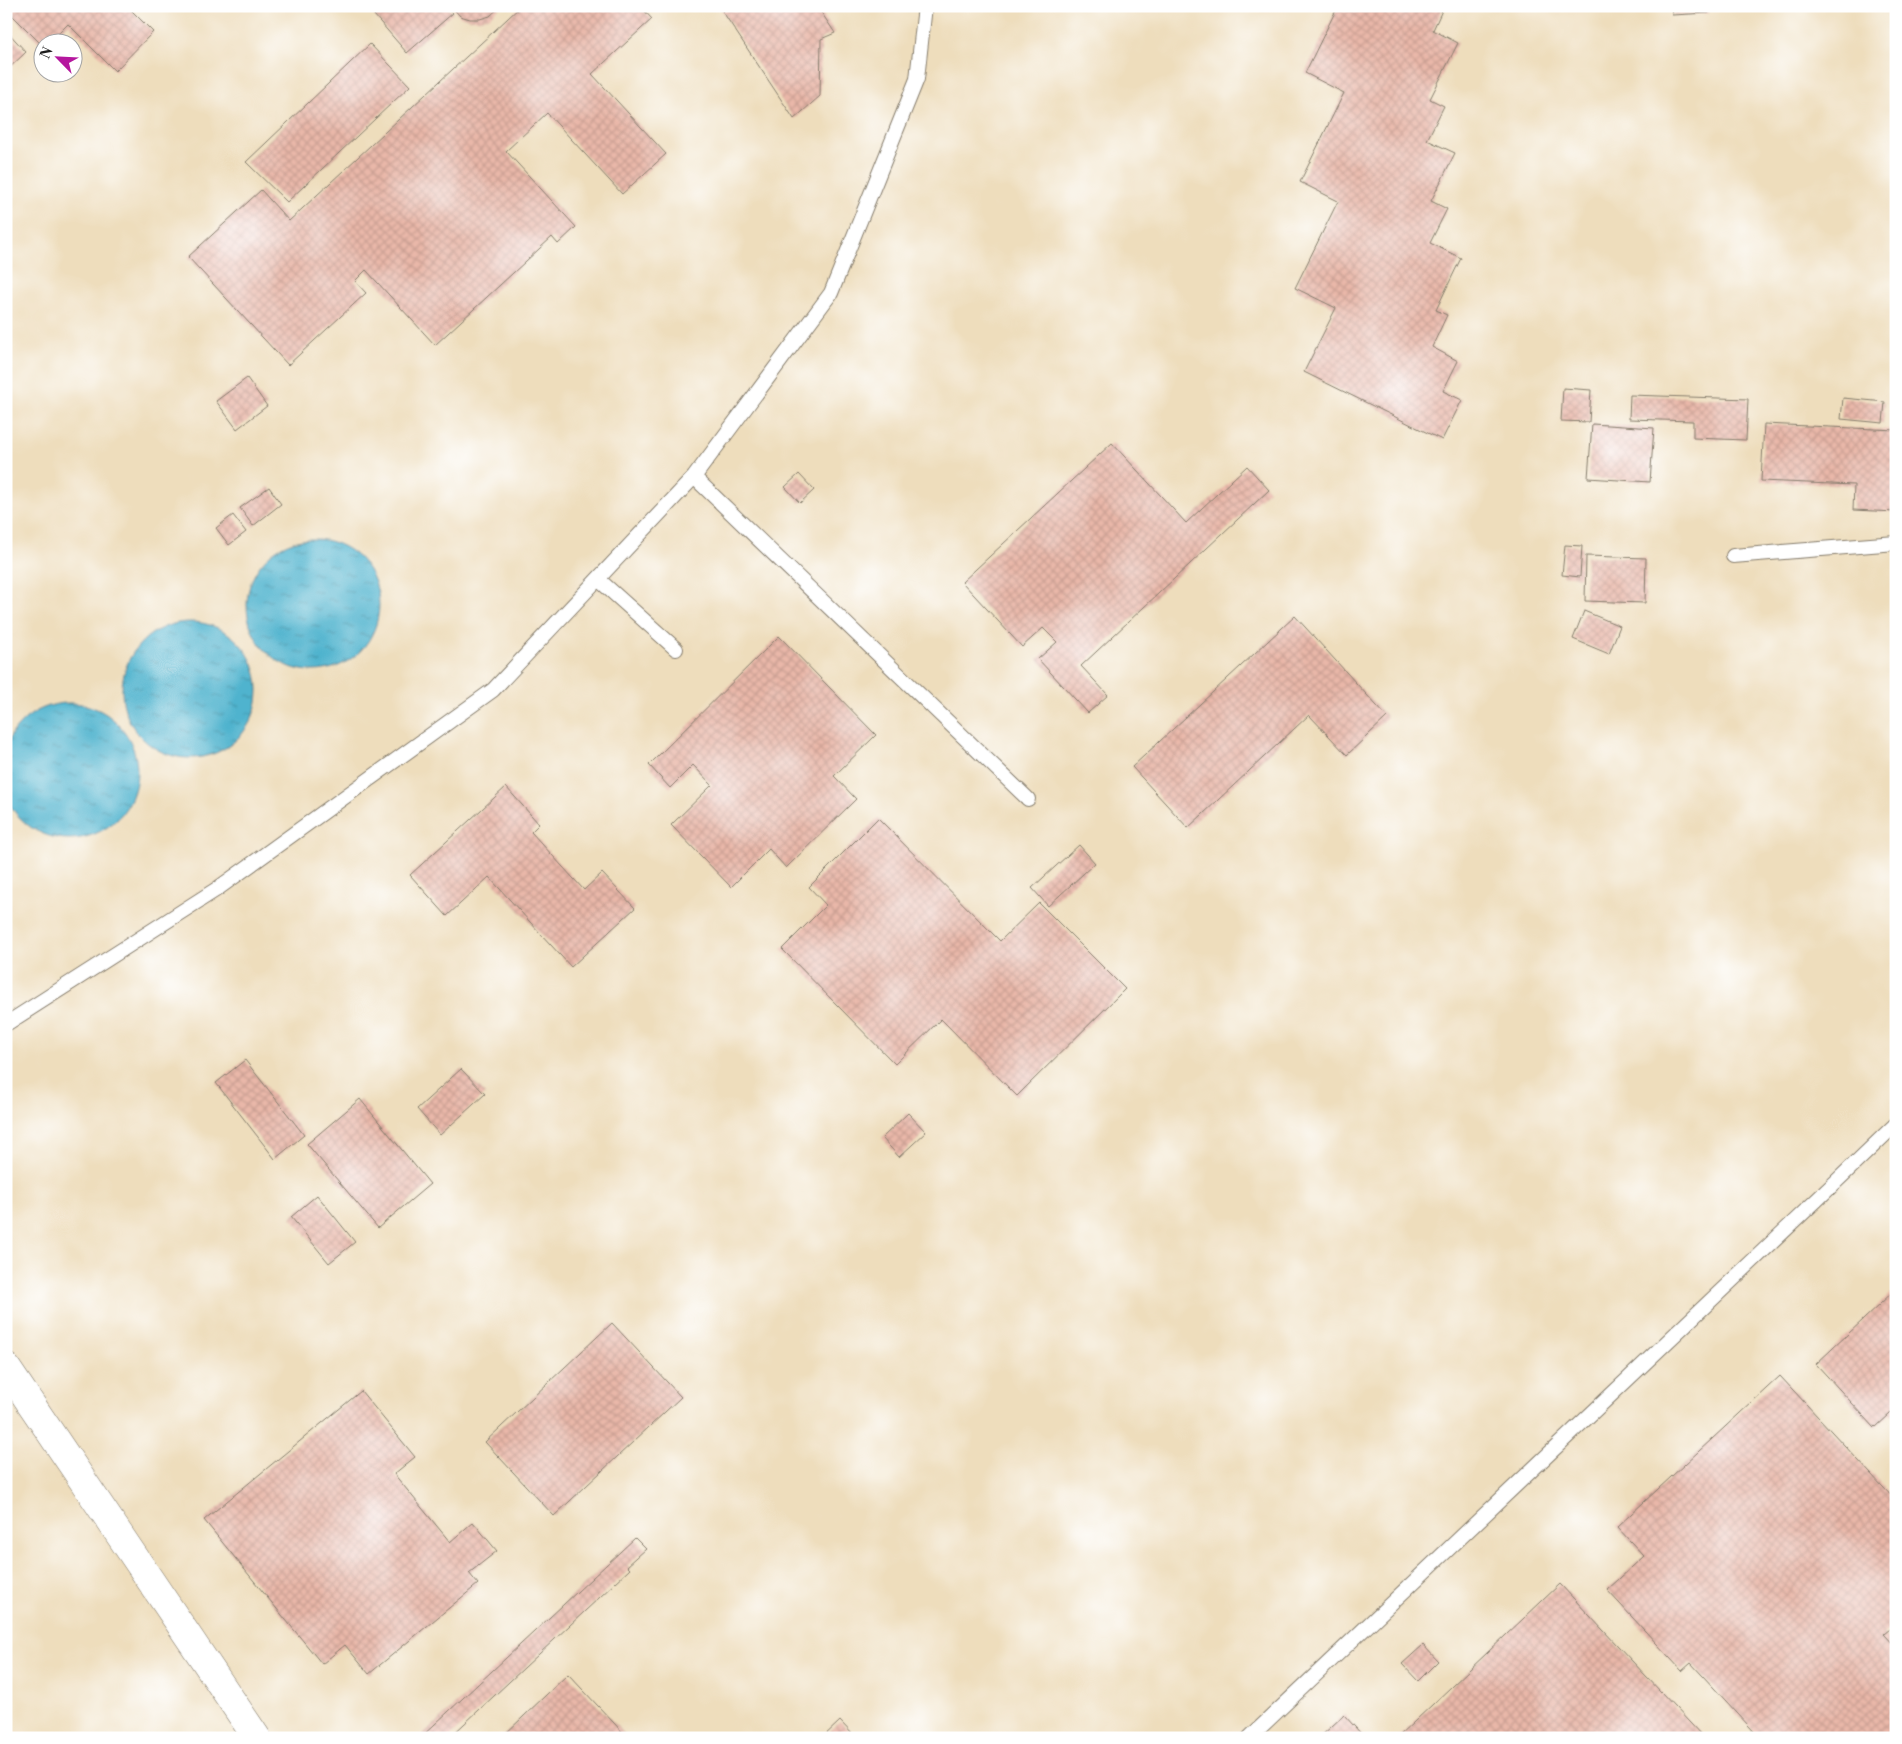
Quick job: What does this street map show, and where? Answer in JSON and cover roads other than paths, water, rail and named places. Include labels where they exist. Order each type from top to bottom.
[{"type":"street","points":[[6,1367],[257,1738]]},
{"type":"lane","points":[[6,1024],[216,889],[494,690],[694,477],[831,292],[917,79],[925,6]]},
{"type":"lane","points":[[694,477],[1028,799]]},
{"type":"lane","points":[[1733,556],[1896,543]]},
{"type":"lane","points":[[598,579],[676,649]]},
{"type":"lane","points":[[1248,1738],[1799,1218],[1896,1124]]},
{"type":"water","points":[[313,539],[326,540],[338,544],[360,558],[374,580],[378,592],[378,618],[374,630],[360,652],[338,666],[326,670],[313,671],[300,670],[288,666],[266,652],[252,630],[248,618],[247,605],[248,592],[252,580],[266,558],[288,544],[300,540]]},
{"type":"water","points":[[190,622],[216,627],[238,642],[253,664],[258,690],[253,716],[238,738],[216,753],[190,758],[164,753],[142,738],[127,716],[122,690],[127,664],[142,642],[164,627]]},
{"type":"water","points":[[69,703],[95,708],[117,723],[132,745],[137,771],[132,797],[117,819],[95,834],[69,839],[43,834],[21,819],[6,797],[1,771],[6,745],[21,723],[43,708]]}]
